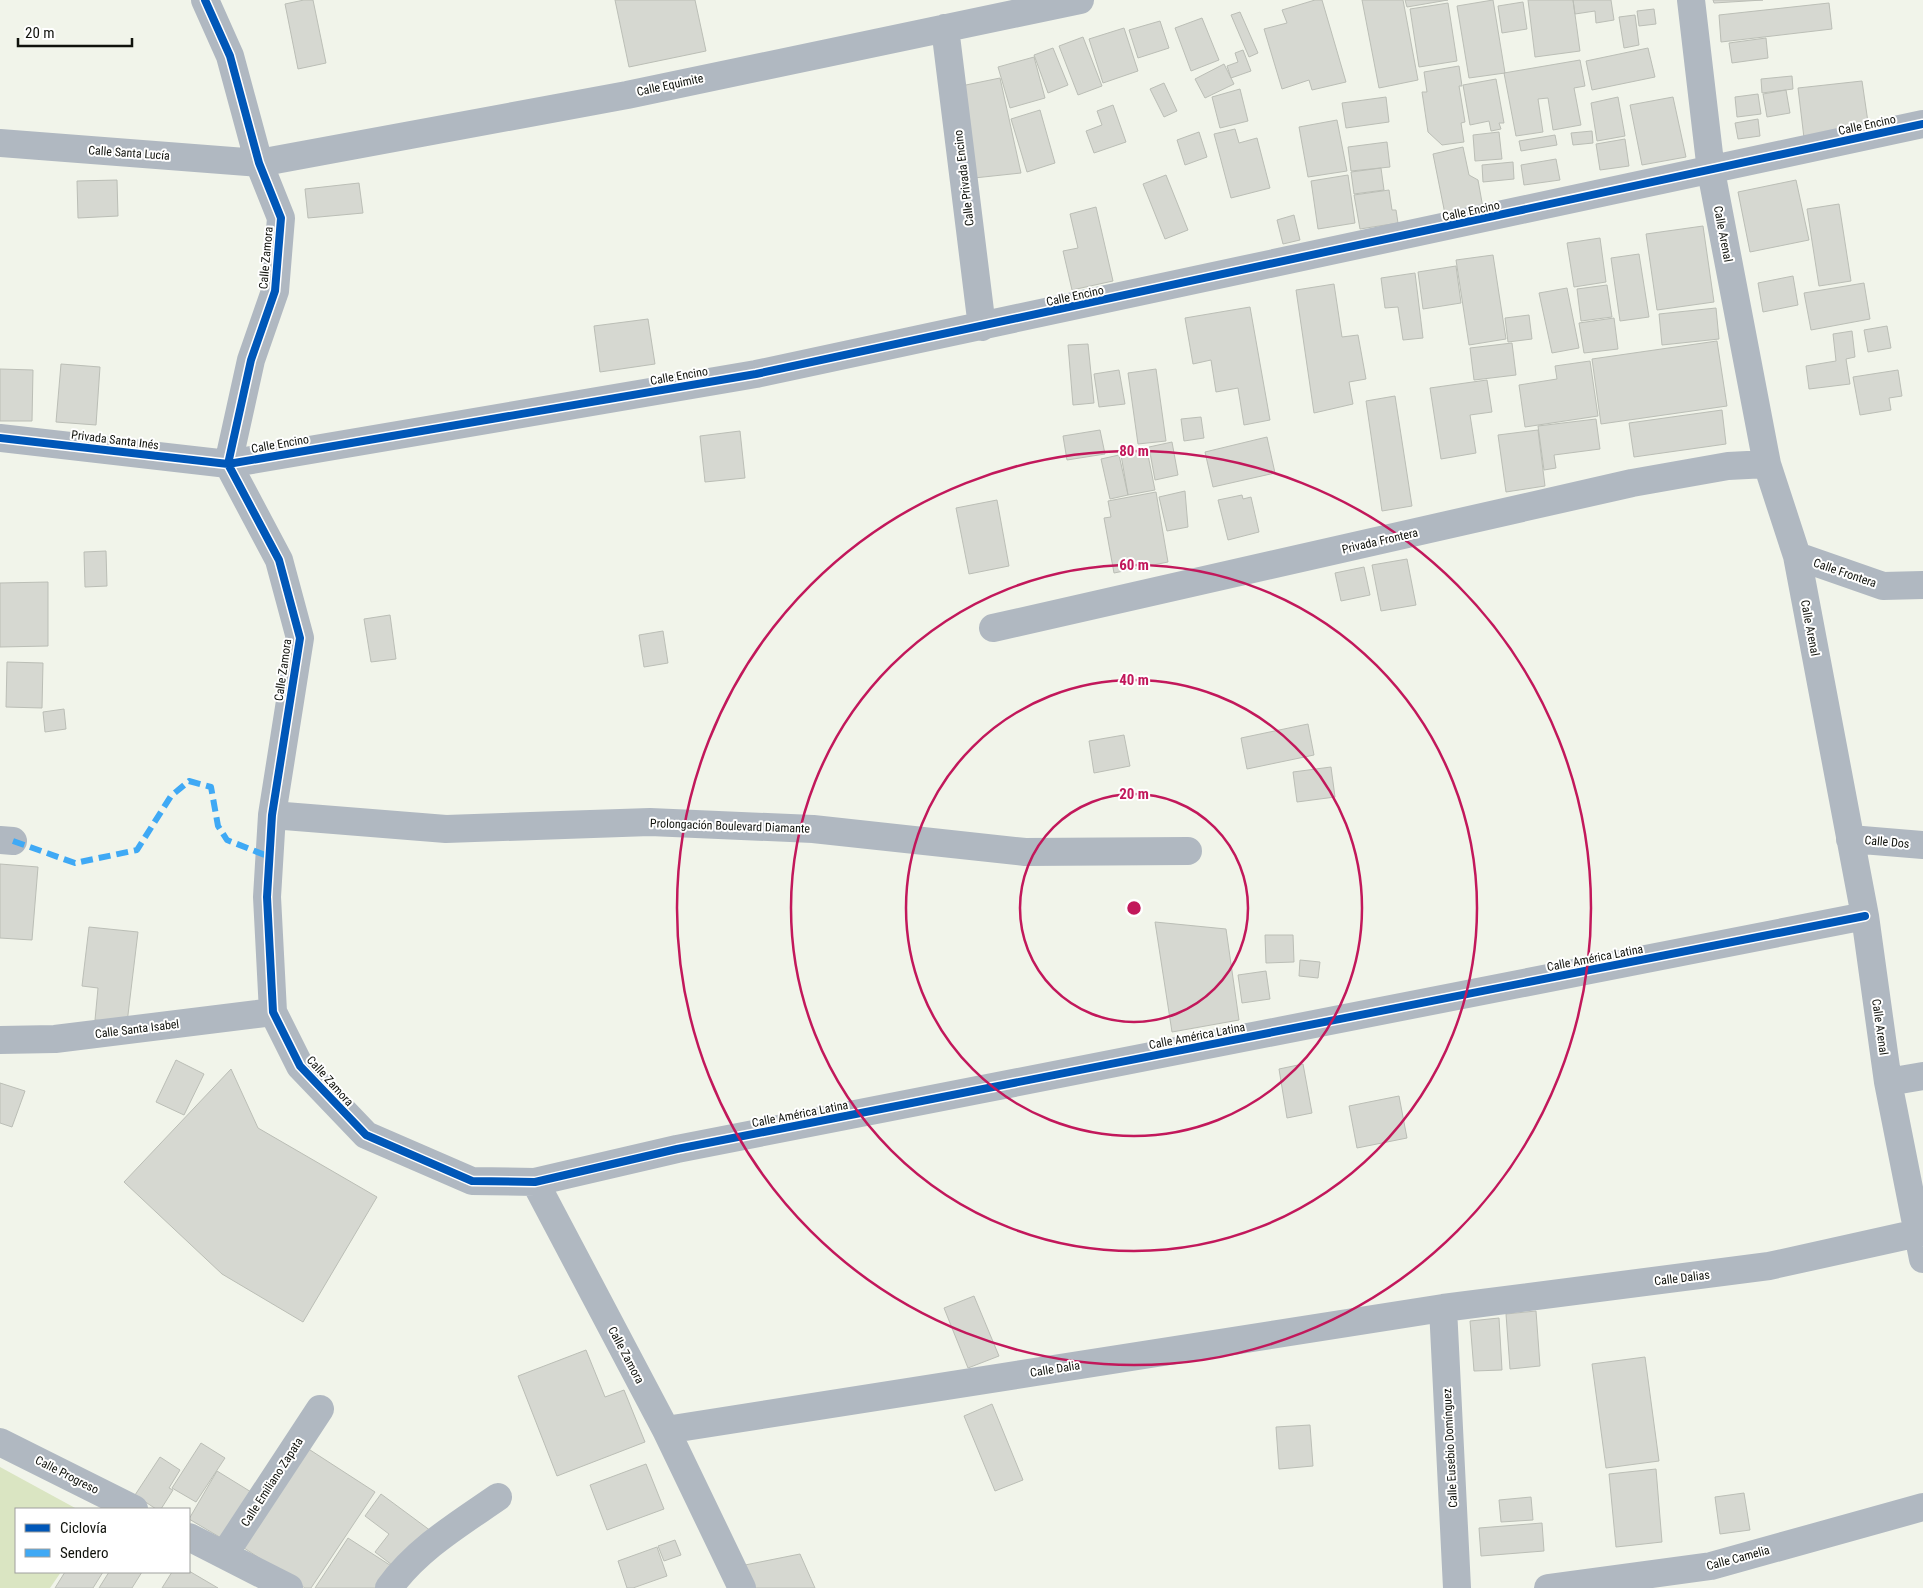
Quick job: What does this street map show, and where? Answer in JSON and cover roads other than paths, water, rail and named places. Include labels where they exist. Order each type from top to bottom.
[{"type":"street","name":"Calle Zamora","points":[[205,0],[230,56],[258,163],[281,218],[275,291],[250,360],[228,464],[279,560],[300,638],[272,815],[267,897],[273,1012],[300,1066],[366,1135],[472,1180],[535,1182],[666,1430],[742,1588]]},
{"type":"street","name":"Calle Equimite","points":[[258,163],[627,94],[1080,0]]},
{"type":"street","name":"Calle Arenal","points":[[1691,0],[1711,171],[1767,464],[1797,556],[1865,916],[1888,1082],[1923,1259]]},
{"type":"street","name":"Calle Privada Encino","points":[[945,28],[982,327]]},
{"type":"street","name":"Calle Encino","points":[[228,464],[756,374],[1711,171],[1923,124]]},
{"type":"street","name":"Calle Santa Lucía","points":[[0,143],[258,163]]},
{"type":"street","name":"Privada Santa Inés","points":[[0,438],[228,464]]},
{"type":"street","name":"Privada Frontera","points":[[993,628],[1632,483],[1728,466],[1767,464]]},
{"type":"street","name":"Calle Frontera","points":[[1797,556],[1883,586],[1923,586]]},
{"type":"street","name":"Prolongación Boulevard Diamante","points":[[272,815],[446,829],[669,823],[813,829],[1025,852],[1188,851]]},
{"type":"street","name":"Calle Dos","points":[[1850,839],[1923,845]]},
{"type":"street","name":"Calle América Latina","points":[[535,1182],[696,1145],[1865,916]]},
{"type":"street","name":"Calle Santa Isabel","points":[[0,1040],[55,1039],[273,1012]]},
{"type":"street","points":[[1888,1082],[1923,1076]]},
{"type":"street","name":"Calle Dalias","points":[[1443,1308],[1769,1266],[1918,1233]]},
{"type":"street","name":"Calle Dalia","points":[[666,1430],[1443,1308]]},
{"type":"street","name":"Calle Eusebio Domínguez","points":[[1443,1308],[1457,1588]]},
{"type":"street","name":"Calle Emiliano Zapata","points":[[224,1555],[320,1409]]},
{"type":"street","name":"Calle Progreso","points":[[0,1442],[132,1508]]},
{"type":"street","points":[[389,1588],[434,1541],[498,1497]]},
{"type":"street","name":"Calle Camelia","points":[[1548,1588],[1710,1566],[1923,1507]]},
{"type":"street","points":[[190,1538],[289,1588]]}]
